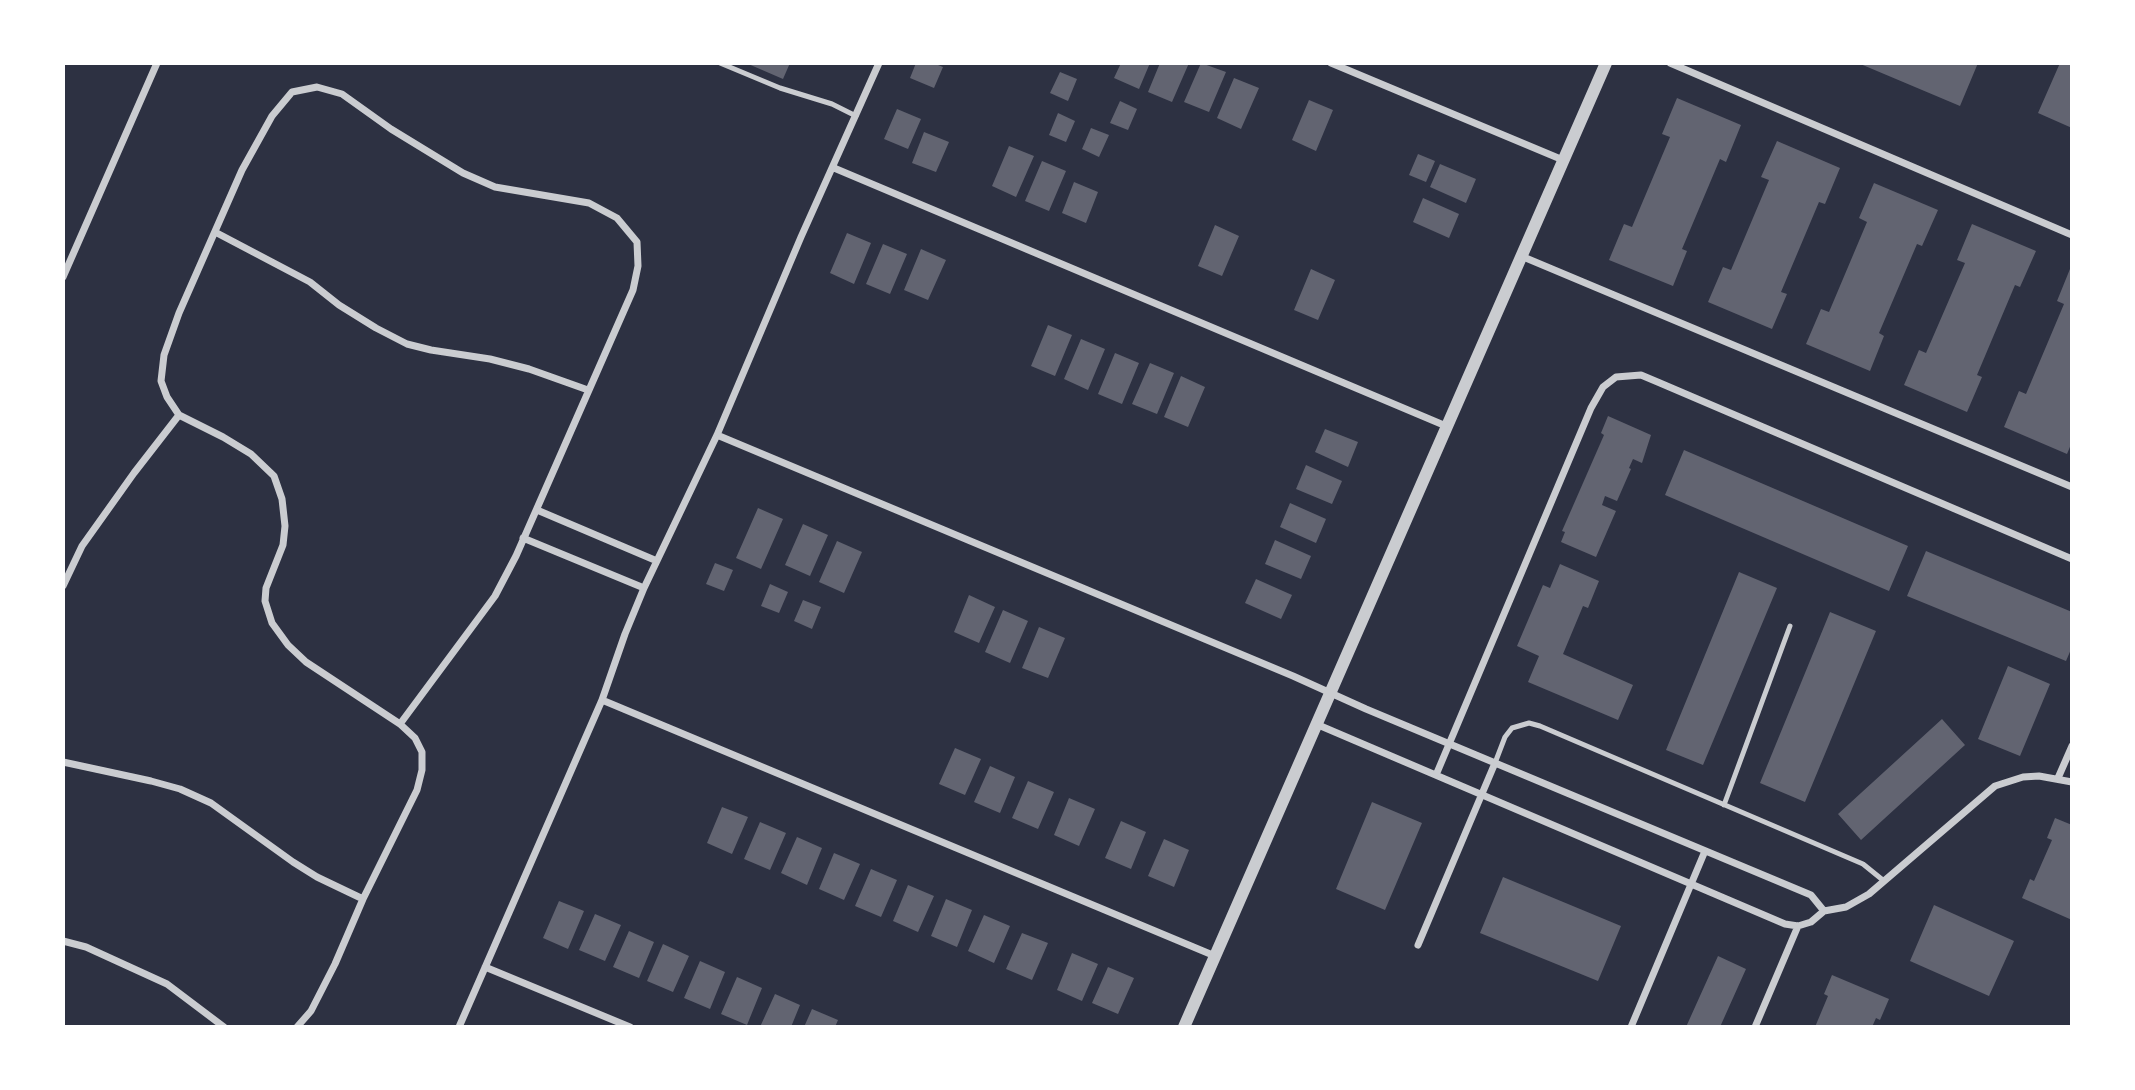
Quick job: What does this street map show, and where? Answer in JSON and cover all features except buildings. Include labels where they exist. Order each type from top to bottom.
[{"type":"street","points":[[63,277],[157,63]]},
{"type":"street","points":[[459,1027],[602,700],[644,588],[717,435],[879,63]]},
{"type":"street","points":[[1331,63],[1563,160]]},
{"type":"street","points":[[1184,1027],[1605,63]]},
{"type":"street","points":[[1670,63],[2072,235]]},
{"type":"street","points":[[297,1027],[311,1011],[335,964],[363,899],[417,790],[422,770],[422,752],[415,738],[400,724],[306,662],[288,645],[272,623],[265,601],[266,588],[283,545],[285,526],[282,499],[274,476],[251,454],[179,415],[167,397],[162,381],[164,355],[179,313],[242,170],[272,116],[292,92],[317,87],[342,94],[463,173],[495,187],[589,203],[617,218],[637,242],[638,266],[633,290],[537,510],[495,596],[400,724]]},
{"type":"street","points":[[834,168],[1446,426]]},
{"type":"street","points":[[215,232],[310,282],[348,310],[407,344],[442,353],[490,359],[529,369],[588,390]]},
{"type":"street","points":[[1521,256],[2072,487]]},
{"type":"street","points":[[1436,775],[1591,408],[1603,387],[1616,377],[1641,375],[2072,559]]},
{"type":"street","points":[[63,586],[82,546],[179,415]]},
{"type":"street","points":[[717,435],[1811,895],[1824,911]]},
{"type":"street","points":[[537,510],[657,561]]},
{"type":"street","points":[[523,538],[644,588]]},
{"type":"street","points":[[602,700],[1215,957]]},
{"type":"street","points":[[1316,724],[1784,923],[1798,926],[1811,922],[1824,911],[1846,908],[1858,901],[1994,786],[2023,777],[2059,778],[2072,782]]},
{"type":"street","points":[[2059,778],[2072,746]]},
{"type":"street","points":[[63,762],[180,789],[211,803],[293,862],[363,899]]},
{"type":"street","points":[[1419,945],[1495,763]]},
{"type":"street","points":[[1631,1027],[1705,851]]},
{"type":"street","points":[[1755,1027],[1798,926]]},
{"type":"street","points":[[63,941],[86,947],[158,980],[224,1027]]},
{"type":"street","points":[[485,967],[630,1027]]},
{"type":"lane","points":[[720,63],[780,88],[832,104],[856,116]]},
{"type":"lane","points":[[1724,805],[1790,626]]},
{"type":"lane","points":[[1495,763],[1505,737],[1512,728],[1529,723],[1863,864],[1884,881]]}]
